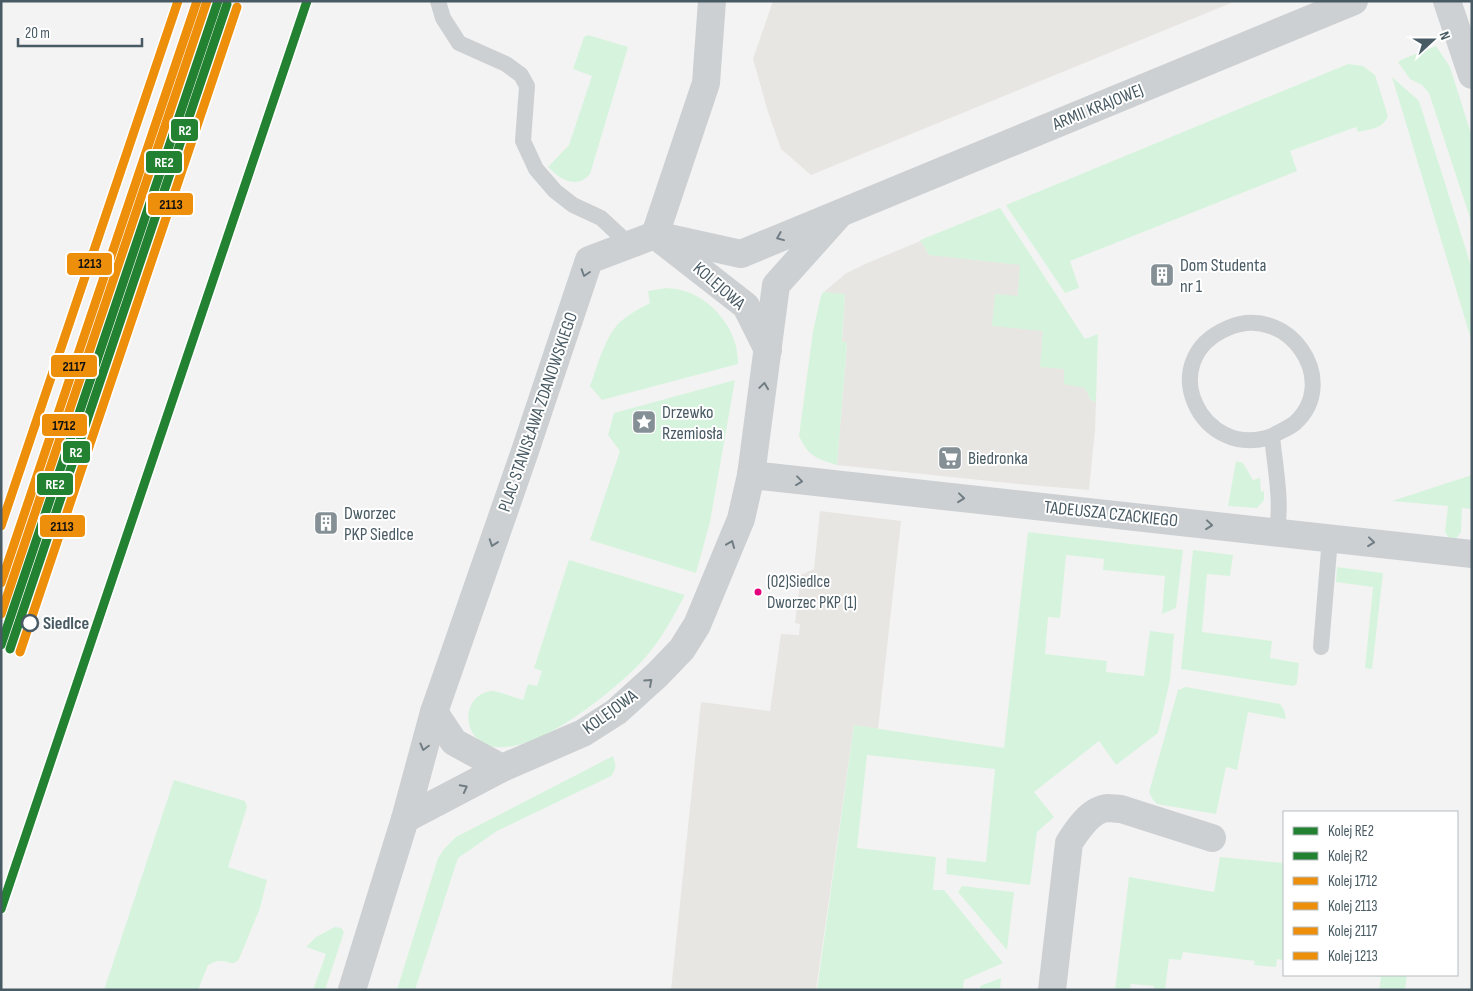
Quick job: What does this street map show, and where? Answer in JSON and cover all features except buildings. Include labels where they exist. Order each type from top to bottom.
[{"type":"main road","points":[[1447,1],[1472,75]]},
{"type":"street","points":[[712,1],[706,83],[655,235],[741,254],[842,212]]},
{"type":"street","name":"ARMII KRAJOWEJ","points":[[842,212],[1354,1]]},
{"type":"street","name":"KOLEJOWA","points":[[405,818],[502,768],[583,733],[616,712],[657,675],[682,649],[698,625],[741,519],[751,475],[776,284],[842,212]]},
{"type":"street","name":"PLAC STANISŁAWA ZDANOWSKIEGO","points":[[405,818],[434,712],[589,260],[655,235]]},
{"type":"street","name":"KOLEJOWA","points":[[655,235],[746,306],[768,350]]},
{"type":"street","name":"TADEUSZA CZACKIEGO","points":[[751,475],[1472,554]]},
{"type":"street","points":[[434,712],[454,742],[502,768]]},
{"type":"street","points":[[1052,990],[1069,843],[1083,824],[1094,814],[1107,808],[1121,809],[1212,838]]},
{"type":"street","points":[[352,990],[405,818]]},
{"type":"lane","points":[[438,1],[443,18],[459,43],[506,64],[521,75],[527,86],[523,141],[536,169],[555,191],[574,206],[601,218],[630,245]]},
{"type":"lane","points":[[1250,323],[1267,325],[1282,330],[1302,348],[1313,381],[1311,396],[1295,424],[1272,436],[1260,440],[1245,441],[1230,438],[1216,430],[1195,407],[1189,376],[1192,361],[1205,342],[1229,327],[1250,323]]},
{"type":"lane","points":[[1272,436],[1278,490],[1279,517],[1277,532]]},
{"type":"lane","points":[[1321,647],[1330,538]]},
{"type":"shaded area","points":[[773,1],[1236,1],[811,175],[781,149],[753,59]]},
{"type":"shaded area","points":[[1000,208],[1091,400],[1096,402],[1089,490],[837,465],[847,343],[842,342],[845,295],[824,292],[845,274],[865,264]]},
{"type":"shaded area","points":[[820,511],[901,521],[878,729],[854,725],[816,990],[671,990],[701,702],[770,711],[781,634],[799,635],[800,624],[795,623],[801,575],[814,569]]},
{"type":"green space","points":[[588,35],[628,47],[590,174],[585,179],[574,182],[563,179],[548,167],[569,145],[592,76],[573,69],[584,37]]},
{"type":"green space","points":[[1436,46],[1450,67],[1472,137],[1472,224],[1429,93],[1422,85],[1410,79],[1398,62]]},
{"type":"green space","points":[[1348,64],[1363,66],[1375,75],[1388,116],[1383,124],[1376,128],[1358,132],[1356,127],[1290,151],[1297,171],[1070,261],[1079,288],[1065,293],[1006,205]]},
{"type":"green space","points":[[1392,77],[1419,101],[1472,269],[1472,342]]},
{"type":"green space","points":[[1000,208],[1085,339],[1098,334],[1096,402],[1091,400],[1085,388],[1064,384],[1064,369],[1040,367],[1043,331],[992,326],[995,294],[1018,296],[1020,265],[929,255],[920,240]]},
{"type":"green space","points":[[666,288],[679,289],[693,294],[713,308],[729,328],[737,352],[738,364],[602,400],[590,386],[602,352],[614,328],[623,319],[650,303],[648,291]]},
{"type":"green space","points":[[823,292],[845,294],[842,341],[847,343],[837,465],[814,456],[802,443],[799,436],[813,331]]},
{"type":"green space","points":[[735,380],[710,522],[696,573],[590,540],[620,451],[608,435],[614,413]]},
{"type":"green space","points":[[1236,461],[1243,463],[1253,480],[1260,478],[1261,492],[1264,491],[1264,500],[1257,508],[1228,506]]},
{"type":"green space","points":[[1472,475],[1472,509],[1462,508],[1461,532],[1455,540],[1449,538],[1445,532],[1448,506],[1392,501]]},
{"type":"green space","points":[[1028,532],[1183,550],[1176,608],[1162,614],[1165,576],[1103,570],[1104,559],[1066,555],[1060,618],[1048,617],[1045,654],[1107,661],[1106,672],[1144,676],[1150,631],[1174,634],[1170,680],[1158,733],[1116,765],[1099,741],[1034,792],[1054,817],[1037,832],[1030,885],[946,874],[947,858],[986,862],[995,769],[867,755],[857,848],[936,857],[933,890],[944,890],[1003,963],[964,980],[963,990],[817,990],[854,725],[1004,748]]},
{"type":"green space","points":[[1193,550],[1233,555],[1230,576],[1207,574],[1202,632],[1272,641],[1270,658],[1299,663],[1297,683],[1294,686],[1181,669]]},
{"type":"green space","points":[[569,560],[685,595],[650,652],[631,672],[592,705],[569,721],[522,744],[501,747],[483,743],[471,730],[468,714],[471,706],[481,694],[490,691],[523,700],[528,684],[537,686],[542,671],[534,668]]},
{"type":"green space","points":[[1337,567],[1383,573],[1372,669],[1365,668],[1373,587],[1336,582]]},
{"type":"green space","points":[[1186,687],[1280,704],[1284,710],[1286,719],[1248,712],[1237,770],[1226,767],[1216,814],[1157,804],[1149,792],[1178,690]]},
{"type":"green space","points":[[613,756],[615,766],[611,776],[497,831],[458,858],[415,990],[397,990],[438,858],[445,848],[456,837]]},
{"type":"green space","points":[[174,780],[245,801],[247,807],[228,867],[267,880],[260,908],[239,959],[235,963],[219,961],[208,965],[198,990],[104,990]]},
{"type":"green space","points":[[1220,857],[1283,863],[1283,960],[1277,959],[1276,967],[1254,965],[1255,961],[1183,952],[1181,960],[1169,959],[1165,990],[1154,990],[1154,986],[1131,984],[1130,990],[1115,990],[1129,877],[1214,892]]},
{"type":"green space","points":[[962,886],[1014,892],[1007,950],[958,892]]},
{"type":"green space","points":[[335,927],[341,928],[344,932],[325,990],[313,990],[326,954],[306,947],[316,937]]},
{"type":"green space","points":[[1372,976],[1407,976],[1405,990],[1379,990],[1381,977]]},
{"type":"green space","points":[[1001,978],[1000,990],[980,990],[980,986]]},
{"type":"rail line","name":"1213","points":[[1,526],[178,1]]},
{"type":"rail line","name":"2117","points":[[1,583],[197,1]]},
{"type":"rail line","name":"1712","points":[[1,614],[207,1]]},
{"type":"rail line","name":"RE2","points":[[1,645],[218,1]]},
{"type":"rail line","name":"RE2","points":[[1,909],[307,1]]},
{"type":"rail line","name":"R2","points":[[10,649],[227,4]]},
{"type":"rail line","name":"2113","points":[[20,652],[237,7]]},
{"type":"place","name":"Dom Studenta nr 1","points":[[1162,275]]},
{"type":"place","name":"Drzewko Rzemiosła","points":[[644,422]]},
{"type":"place","name":"Biedronka","points":[[950,458]]},
{"type":"place","name":"Dworzec PKP Siedlce","points":[[326,523]]},
{"type":"place","name":"(02)Siedlce Dworzec PKP (1)","points":[[758,592]]},
{"type":"place","name":"Siedlce","points":[[30,623]]}]
